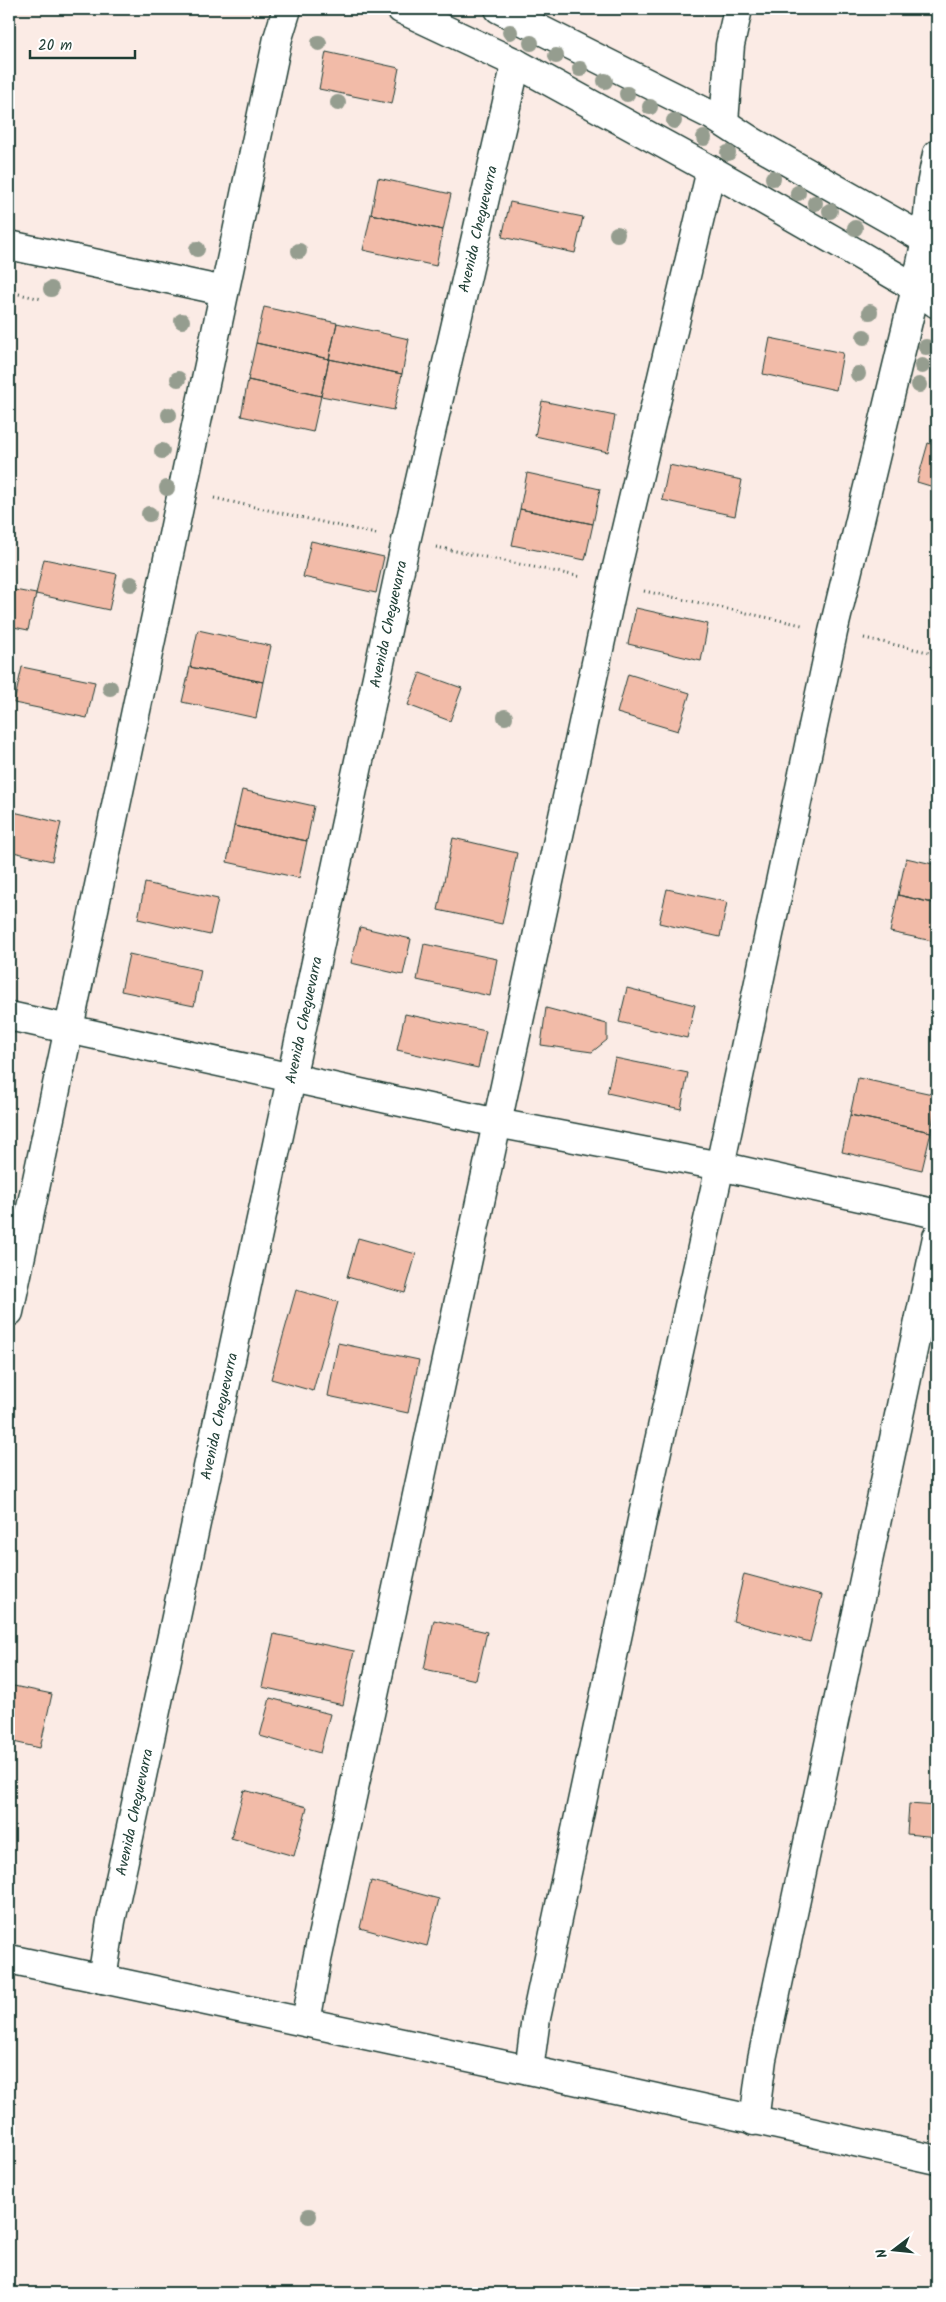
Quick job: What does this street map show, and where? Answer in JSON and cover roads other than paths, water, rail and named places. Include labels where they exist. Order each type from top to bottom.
[{"type":"street","points":[[9,1312],[278,38],[288,9]]},
{"type":"street","points":[[401,9],[516,63],[711,170],[927,296]]},
{"type":"street","points":[[499,9],[545,20],[724,122],[754,142],[932,242]]},
{"type":"street","points":[[724,122],[730,44],[738,9]]},
{"type":"street","name":"Avenida Cheguevarra","points":[[102,1979],[113,1911],[406,541],[516,63]]},
{"type":"street","points":[[529,2070],[536,2018],[833,632],[927,296],[932,242],[930,191],[937,154]]},
{"type":"street","points":[[306,2022],[317,1960],[613,584],[711,170]]},
{"type":"street","points":[[9,245],[224,291]]},
{"type":"street","points":[[9,1016],[292,1076],[497,1123],[720,1166],[937,1214]]},
{"type":"street","points":[[754,2121],[762,2059],[937,1237]]},
{"type":"street","points":[[9,1959],[529,2070],[937,2160]]}]
